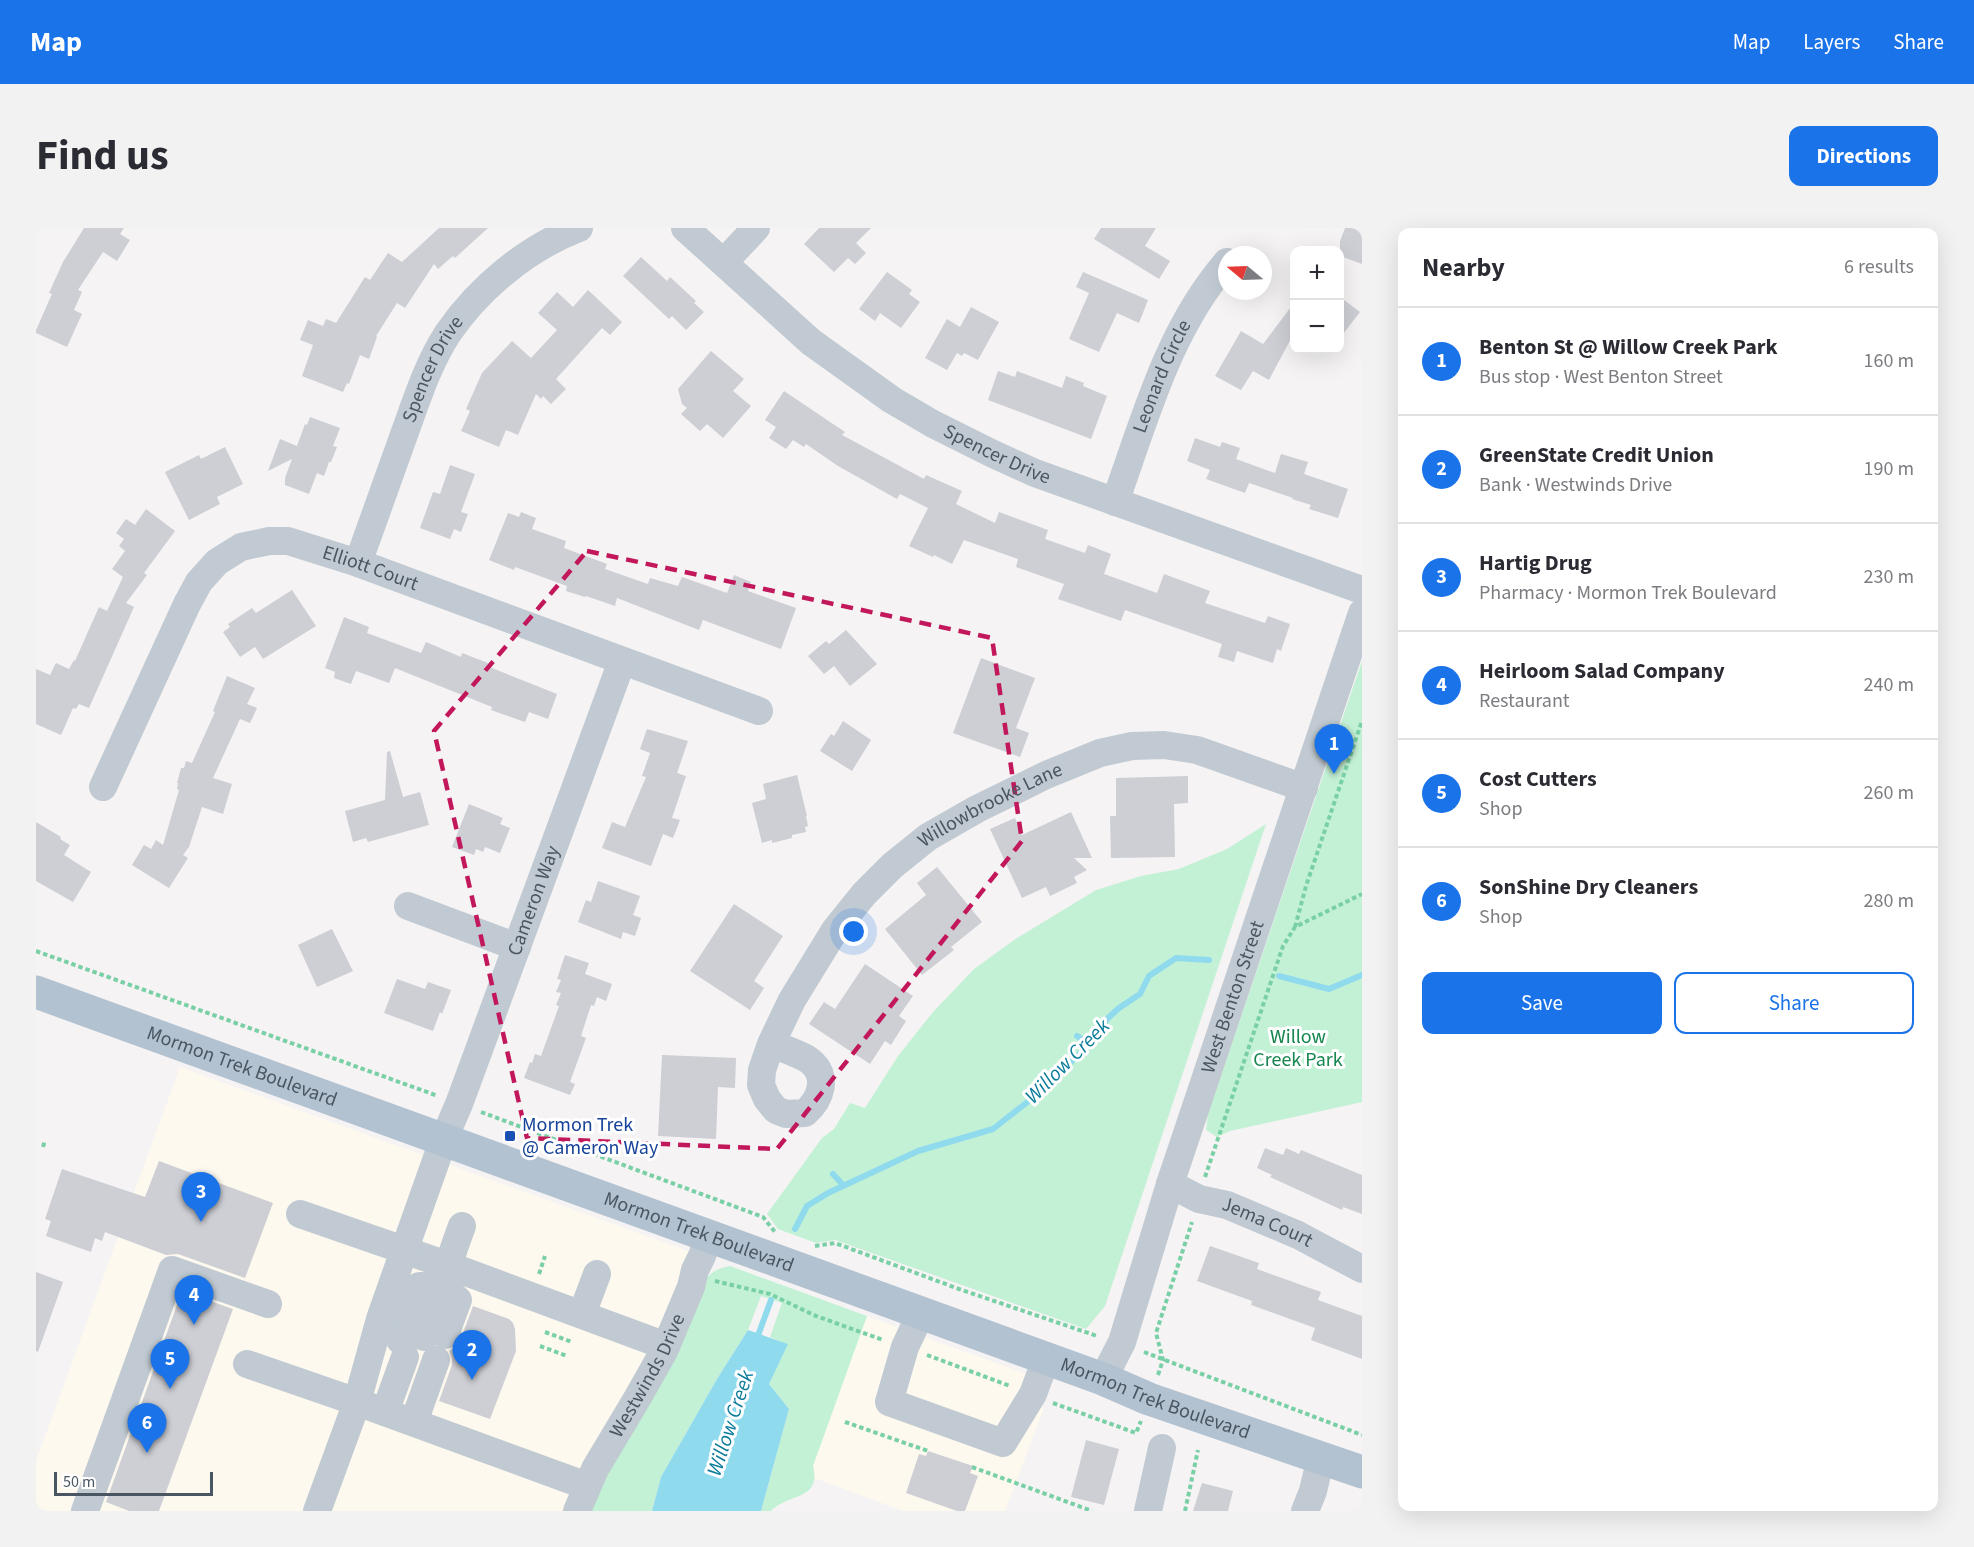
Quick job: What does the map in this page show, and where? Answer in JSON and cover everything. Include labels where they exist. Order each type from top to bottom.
[{"type":"main road","name":"Mormon Trek Boulevard","points":[[36,992],[921,1313],[1149,1399],[1362,1472]]},
{"type":"street","name":"Spencer Drive","points":[[358,562],[430,366],[448,333],[474,300],[500,275],[534,251],[579,228]]},
{"type":"street","name":"Spencer Drive","points":[[685,228],[812,342],[892,400],[933,424],[1035,472],[1362,590]]},
{"type":"street","points":[[724,262],[756,228]]},
{"type":"street","name":"Leonard Circle","points":[[1115,502],[1171,349],[1194,306],[1218,272]]},
{"type":"street","name":"Elliott Court","points":[[103,787],[199,582],[217,562],[242,547],[269,542],[288,542],[358,562],[759,711]]},
{"type":"street","name":"West Benton Street","points":[[1103,1380],[1122,1342],[1170,1184],[1362,614]]},
{"type":"street","name":"Cameron Way","points":[[388,1413],[380,1319],[443,1141],[459,1104],[622,661]]},
{"type":"street","name":"Willowbrooke Lane","points":[[771,1044],[792,1000],[835,930],[871,886],[928,837],[977,808],[1100,753],[1132,746],[1164,745],[1197,750],[1304,788]]},
{"type":"street","points":[[408,906],[517,947]]},
{"type":"street","name":"Jema Court","points":[[1170,1184],[1199,1199],[1227,1205],[1298,1235],[1362,1269]]},
{"type":"street","points":[[300,1214],[404,1251],[445,1275],[582,1314],[666,1346]]},
{"type":"street","points":[[317,1511],[388,1413],[420,1348],[458,1300],[445,1275],[462,1226]]},
{"type":"street","name":"Westwinds Drive","points":[[582,1498],[595,1468],[666,1346],[691,1287],[695,1270],[709,1236]]},
{"type":"street","points":[[85,1511],[172,1270],[268,1304]]},
{"type":"street","points":[[582,1314],[597,1274]]},
{"type":"street","points":[[388,1413],[420,1348],[419,1286],[445,1275]]},
{"type":"street","points":[[921,1313],[905,1347],[889,1402],[1003,1443],[1033,1394],[1046,1359]]},
{"type":"street","points":[[247,1364],[388,1413],[582,1498]]},
{"type":"street","points":[[1148,1511],[1162,1448]]},
{"type":"street","points":[[1305,1511],[1313,1491],[1321,1457]]},
{"type":"path","points":[[1217,1137],[1283,946],[1295,927],[1306,886],[1362,721]]},
{"type":"path","points":[[1295,927],[1362,894]]},
{"type":"path","points":[[36,951],[763,1217],[777,1234]]},
{"type":"path","points":[[43,1147],[45,1140]]},
{"type":"path","points":[[813,1246],[835,1243],[1084,1333],[1122,1342],[1163,1360],[1362,1435]]},
{"type":"path","points":[[537,1281],[546,1256]]},
{"type":"path","points":[[545,1332],[572,1342]]},
{"type":"path","points":[[540,1346],[567,1356]]},
{"type":"path","points":[[845,1422],[928,1451]]},
{"type":"path","points":[[1185,1511],[1198,1450]]},
{"type":"path","points":[[972,1467],[1092,1511]]},
{"type":"highlighted area","points":[[587,551],[992,638],[1022,841],[777,1149],[527,1138],[434,731]]},
{"type":"shaded area","points":[[180,1067],[702,1256],[577,1511],[36,1511],[36,1461]]},
{"type":"shaded area","points":[[867,1316],[1054,1384],[1046,1391],[1041,1405],[1044,1408],[1005,1511],[903,1511],[809,1476]]},
{"type":"green space","name":"Willow Creek Park","points":[[1362,661],[1362,1102],[1230,1131],[1217,1137],[1206,1130],[1208,1114]]},
{"type":"green space","points":[[1266,824],[1105,1306],[1086,1329],[835,1240],[816,1243],[778,1229],[767,1214],[822,1138],[834,1129],[850,1103],[865,1108],[898,1056],[933,1012],[974,969],[1014,940],[1096,890],[1141,876],[1179,869],[1227,849]]},
{"type":"green space","points":[[730,1266],[867,1316],[813,1466],[812,1485],[808,1491],[778,1505],[771,1511],[761,1511],[789,1409],[769,1384],[787,1344],[770,1337],[782,1303],[761,1296],[748,1330],[661,1477],[652,1511],[591,1511],[602,1482],[706,1279],[716,1270]]},
{"type":"water","points":[[748,1330],[788,1344],[769,1384],[789,1409],[761,1511],[652,1511],[661,1477]]},
{"type":"building","points":[[84,228],[124,228],[120,234],[130,240],[117,261],[103,252],[78,290],[82,292],[74,310],[82,314],[67,347],[36,333],[36,330],[63,262]]},
{"type":"building","points":[[439,228],[488,228],[455,258],[453,256],[438,269],[434,264],[405,308],[397,303],[376,336],[369,359],[360,355],[349,384],[347,383],[343,392],[302,376],[313,345],[300,340],[308,320],[323,326],[326,319],[336,323],[365,277],[370,280],[388,253],[402,262]]},
{"type":"building","points":[[819,228],[871,228],[856,243],[866,253],[855,264],[848,258],[834,272],[804,244]]},
{"type":"building","points":[[1101,228],[1156,228],[1145,246],[1170,261],[1159,279],[1094,239]]},
{"type":"building","points":[[1345,228],[1362,228],[1362,264],[1344,257],[1344,246],[1340,246]]},
{"type":"building","points":[[641,257],[667,281],[670,277],[696,301],[694,303],[704,312],[686,330],[672,316],[669,319],[623,276]]},
{"type":"building","points":[[887,272],[912,290],[909,294],[920,302],[901,328],[880,313],[875,321],[859,309]]},
{"type":"building","points":[[1083,272],[1148,300],[1139,323],[1117,313],[1099,352],[1069,339],[1089,293],[1076,287]]},
{"type":"building","points":[[588,290],[622,322],[610,335],[602,328],[556,379],[566,389],[551,404],[543,396],[541,399],[536,394],[518,435],[506,430],[499,447],[461,431],[470,411],[466,409],[482,373],[512,341],[531,358],[557,330],[538,313],[557,292],[573,307]]},
{"type":"building","points":[[1344,300],[1360,312],[1344,333]]},
{"type":"building","points":[[971,307],[999,322],[978,360],[964,353],[962,356],[957,353],[947,370],[925,358],[947,319],[960,327]]},
{"type":"building","points":[[1290,308],[1290,341],[1269,380],[1253,371],[1241,390],[1215,376],[1241,331],[1263,344]]},
{"type":"building","points":[[711,351],[744,379],[733,391],[751,406],[723,438],[707,424],[700,431],[681,414],[687,408],[682,404],[678,389]]},
{"type":"building","points":[[998,371],[1015,377],[1017,371],[1062,388],[1066,376],[1107,396],[1091,439],[988,400]]},
{"type":"building","points":[[784,391],[845,432],[842,435],[924,479],[926,475],[962,491],[956,504],[995,523],[999,512],[1048,530],[1045,539],[1085,553],[1088,545],[1111,554],[1104,574],[1157,593],[1164,574],[1210,591],[1205,603],[1265,623],[1268,616],[1290,624],[1281,651],[1277,649],[1273,663],[1237,651],[1234,662],[1218,657],[1222,644],[1125,610],[1121,621],[1058,599],[1064,584],[1016,567],[1018,559],[964,540],[952,564],[909,546],[928,508],[900,494],[897,499],[838,466],[806,444],[804,447],[793,440],[786,449],[769,438],[776,427],[765,420]]},
{"type":"building","points":[[310,417],[340,428],[333,446],[337,447],[331,462],[324,476],[317,473],[309,494],[285,485],[285,478],[292,459],[268,471],[280,439],[297,446]]},
{"type":"building","points":[[1195,438],[1220,447],[1222,442],[1240,448],[1236,459],[1275,473],[1281,454],[1308,462],[1304,474],[1348,489],[1338,518],[1309,509],[1311,505],[1249,483],[1245,493],[1206,479],[1210,470],[1187,461]]},
{"type":"building","points":[[225,447],[243,484],[217,497],[220,504],[189,520],[165,472],[199,455],[201,459]]},
{"type":"building","points":[[450,465],[475,474],[461,512],[468,514],[461,532],[454,529],[450,539],[420,528],[433,492],[440,494]]},
{"type":"building","points":[[146,509],[175,531],[144,573],[147,575],[126,603],[134,607],[89,708],[79,704],[76,709],[73,708],[61,735],[36,724],[36,669],[50,675],[56,663],[69,669],[75,661],[99,607],[107,611],[123,577],[112,569],[125,551],[119,546],[124,539],[116,533],[126,519],[135,525]]},
{"type":"building","points":[[521,512],[536,518],[532,529],[566,541],[564,548],[607,564],[605,569],[648,584],[650,578],[678,586],[682,577],[727,593],[734,575],[751,582],[748,591],[796,608],[781,649],[703,620],[699,630],[617,598],[615,606],[585,597],[566,591],[567,586],[489,560],[508,513],[519,517]]},
{"type":"building","points":[[292,590],[316,626],[263,659],[255,647],[240,657],[223,632],[230,627],[228,624],[252,608],[256,613]]},
{"type":"building","points":[[344,617],[369,627],[367,633],[421,653],[426,642],[461,657],[462,653],[488,663],[487,666],[557,694],[548,719],[529,712],[525,722],[491,710],[492,707],[395,668],[389,683],[356,671],[351,684],[334,678],[335,672],[325,668]]},
{"type":"building","points":[[846,630],[877,664],[850,686],[834,666],[824,674],[808,656],[826,641],[829,644]]},
{"type":"building","points":[[981,658],[1035,678],[1016,728],[1029,733],[1020,757],[953,733]]},
{"type":"building","points":[[227,676],[255,688],[247,704],[257,708],[250,723],[240,719],[213,778],[232,784],[223,814],[202,807],[189,847],[183,855],[188,858],[169,888],[132,865],[144,845],[151,849],[156,840],[163,845],[179,790],[177,783],[181,768],[184,768],[186,761],[192,763],[215,712],[213,711]]},
{"type":"building","points":[[843,721],[871,740],[852,771],[820,751],[831,734],[834,736]]},
{"type":"building","points":[[647,729],[688,741],[677,773],[686,776],[672,818],[680,820],[673,838],[663,834],[651,866],[602,848],[612,822],[625,827],[646,777],[642,776],[650,753],[640,749]]},
{"type":"building","points":[[390,751],[403,797],[420,792],[429,825],[368,842],[366,838],[353,842],[345,811],[385,800],[387,752]]},
{"type":"building","points":[[797,775],[807,816],[806,832],[772,843],[772,840],[762,843],[752,803],[766,799],[763,784]]},
{"type":"building","points":[[1188,776],[1188,803],[1174,804],[1175,857],[1111,858],[1110,816],[1116,816],[1116,778]]},
{"type":"building","points":[[469,804],[503,818],[500,824],[510,828],[500,853],[485,847],[483,852],[476,849],[474,855],[452,847]]},
{"type":"building","points":[[1071,812],[1092,858],[1074,858],[1087,870],[1074,877],[1077,883],[1050,896],[1046,887],[1022,898],[990,829],[1015,818],[1022,835]]},
{"type":"building","points":[[36,822],[70,845],[64,855],[91,872],[73,902],[36,881]]},
{"type":"building","points":[[937,867],[982,922],[951,947],[954,950],[922,975],[885,929],[926,895],[917,883]]},
{"type":"building","points":[[598,881],[640,896],[633,915],[641,918],[635,936],[623,932],[621,939],[578,922],[586,900],[591,902]]},
{"type":"building","points":[[734,904],[783,936],[754,981],[764,988],[750,1010],[690,971]]},
{"type":"building","points":[[332,929],[353,971],[317,987],[298,945]]},
{"type":"building","points":[[565,955],[589,963],[585,974],[612,984],[606,1001],[597,997],[594,1006],[591,1005],[581,1036],[586,1038],[570,1082],[575,1084],[570,1095],[524,1078],[535,1054],[541,1056],[559,1006],[556,1005],[561,993],[556,992],[561,980],[557,979]]},
{"type":"building","points":[[865,964],[913,996],[899,1016],[906,1021],[891,1045],[885,1041],[870,1064],[809,1024],[824,1002],[835,1009]]},
{"type":"building","points":[[397,979],[425,989],[428,982],[451,990],[433,1031],[384,1013]]},
{"type":"building","points":[[662,1055],[736,1058],[735,1088],[718,1087],[716,1139],[658,1136]]},
{"type":"building","points":[[1265,1148],[1283,1155],[1286,1148],[1299,1154],[1301,1150],[1362,1175],[1362,1214],[1343,1207],[1342,1210],[1270,1177],[1272,1175],[1257,1168]]},
{"type":"building","points":[[159,1161],[273,1203],[245,1278],[178,1254],[166,1255],[105,1232],[102,1241],[95,1238],[91,1252],[46,1236],[51,1221],[45,1219],[62,1169],[145,1197]]},
{"type":"building","points":[[1210,1246],[1259,1263],[1257,1269],[1321,1292],[1318,1300],[1362,1316],[1362,1359],[1311,1340],[1315,1328],[1251,1305],[1252,1301],[1197,1281]]},
{"type":"building","points":[[36,1272],[63,1282],[38,1352],[36,1351]]},
{"type":"building","points":[[182,1291],[233,1309],[159,1511],[129,1511],[106,1502]]},
{"type":"building","points":[[473,1306],[509,1319],[515,1329],[516,1351],[490,1419],[439,1401],[452,1365],[449,1351],[460,1341]]},
{"type":"building","points":[[1086,1440],[1119,1449],[1104,1505],[1071,1497]]},
{"type":"building","points":[[928,1451],[973,1466],[970,1473],[978,1476],[965,1511],[957,1511],[906,1493],[919,1454],[926,1456]]},
{"type":"building","points":[[1202,1483],[1233,1491],[1228,1511],[1193,1511]]},
{"type":"waterway","name":"Willow Creek","points":[[795,1229],[807,1206],[828,1193],[918,1151],[993,1129],[1044,1089],[1098,1035],[1107,1019],[1140,994],[1149,976],[1176,958],[1209,960]]},
{"type":"waterway","name":"Willow Creek","points":[[1279,976],[1329,989],[1362,975]]},
{"type":"waterway","points":[[1077,1036],[1088,1043]]},
{"type":"waterway","points":[[833,1174],[843,1185]]},
{"type":"waterway","name":"Willow Creek","points":[[756,1341],[771,1300]]},
{"type":"place","name":"Benton St @ Willow Creek Park","points":[[1334,774]]},
{"type":"place","name":"Mormon Trek @ Cameron Way","points":[[510,1136]]},
{"type":"place","name":"Hartig Drug","points":[[201,1222]]},
{"type":"place","name":"Heirloom Salad Company","points":[[194,1325]]},
{"type":"place","name":"GreenState Credit Union","points":[[472,1380]]},
{"type":"place","name":"Cost Cutters","points":[[170,1389]]},
{"type":"place","name":"SonShine Dry Cleaners","points":[[147,1453]]}]
